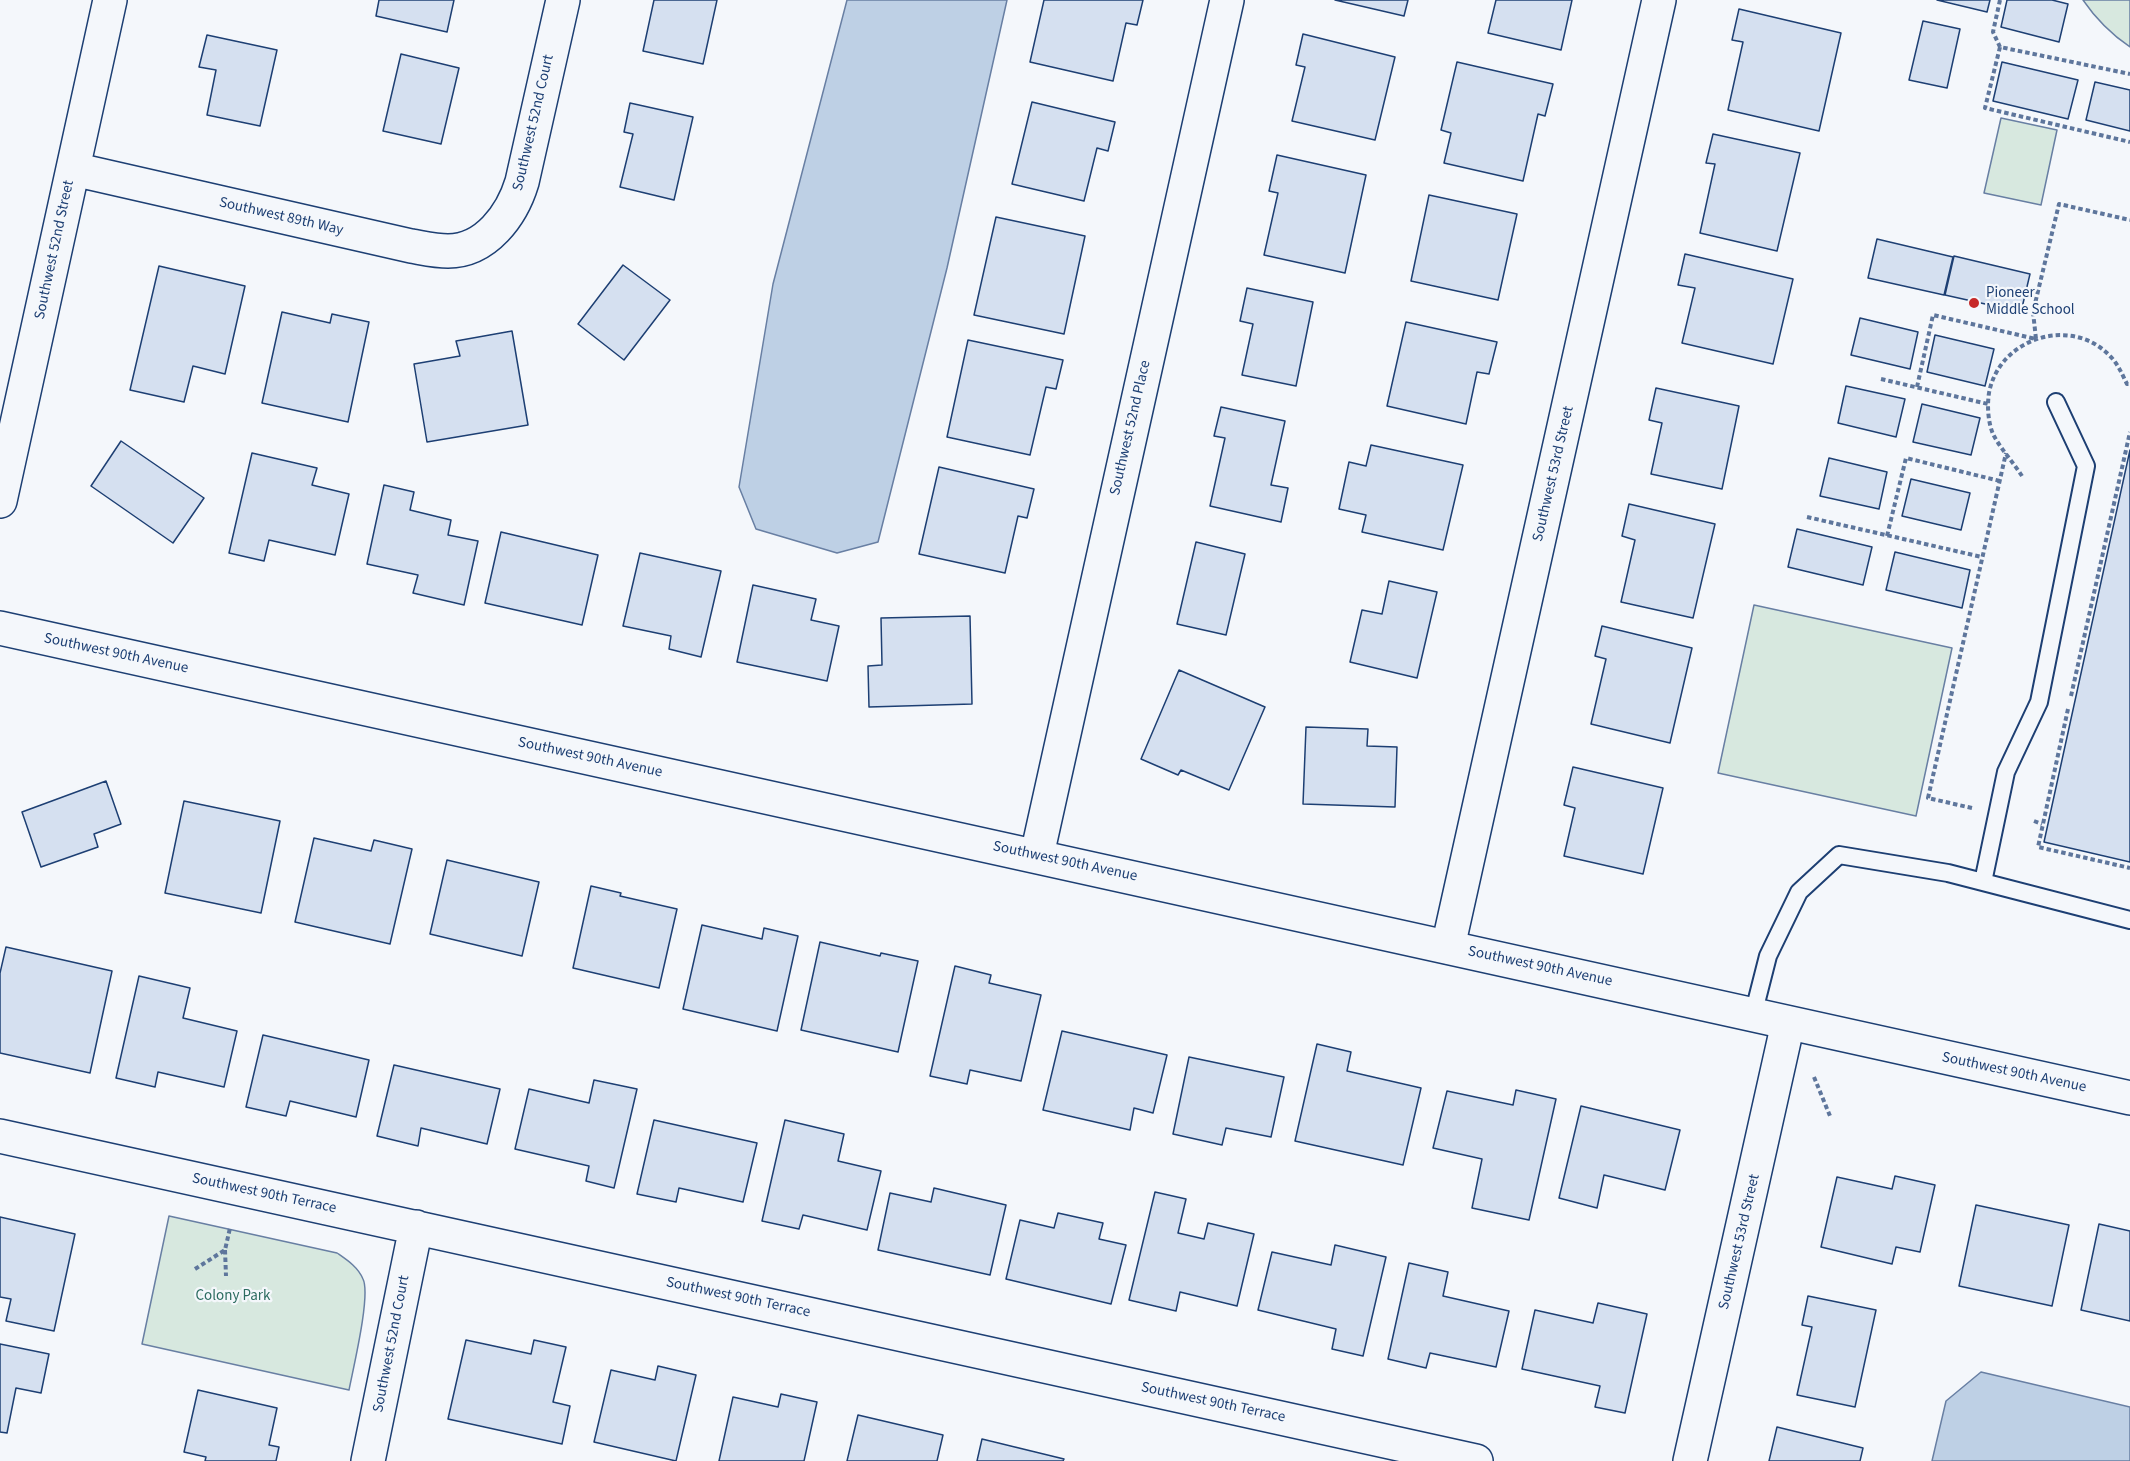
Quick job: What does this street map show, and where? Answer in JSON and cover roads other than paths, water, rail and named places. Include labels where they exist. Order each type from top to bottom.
[{"type":"street","name":"Southwest 52nd Street","points":[[0,501],[110,0]]},
{"type":"street","name":"Southwest 52nd Court","points":[[487,237],[516,201],[563,0]]},
{"type":"street","name":"Southwest 52nd Place","points":[[1037,855],[1227,0]]},
{"type":"street","name":"Southwest 53rd Street","points":[[1448,947],[1659,0]]},
{"type":"street","name":"Southwest 89th Way","points":[[73,169],[434,250],[464,249],[487,237]]},
{"type":"street","name":"Southwest 90th Avenue","points":[[0,628],[2130,1098]]},
{"type":"street","name":"Southwest 53rd Street","points":[[1690,1461],[1788,1023]]},
{"type":"street","name":"Southwest 90th Terrace","points":[[0,1136],[1476,1461]]},
{"type":"street","name":"Southwest 52nd Court","points":[[368,1461],[416,1227]]},
{"type":"lane","points":[[1983,882],[2006,772],[2040,702],[2086,466],[2056,402]]},
{"type":"lane","points":[[1753,1015],[1768,956],[1799,892],[1839,855],[1948,873],[2130,920]]},
{"type":"water","points":[[847,0],[1007,0],[947,268],[878,542],[837,553],[756,529],[739,487],[773,284]]},
{"type":"water","points":[[1981,1372],[2130,1407],[2130,1461],[1932,1461],[1946,1401]]},
{"type":"place","name":"Pioneer Middle School","points":[[1974,303]]},
{"type":"park label","name":"Colony Park","points":[[233,1297]]}]
